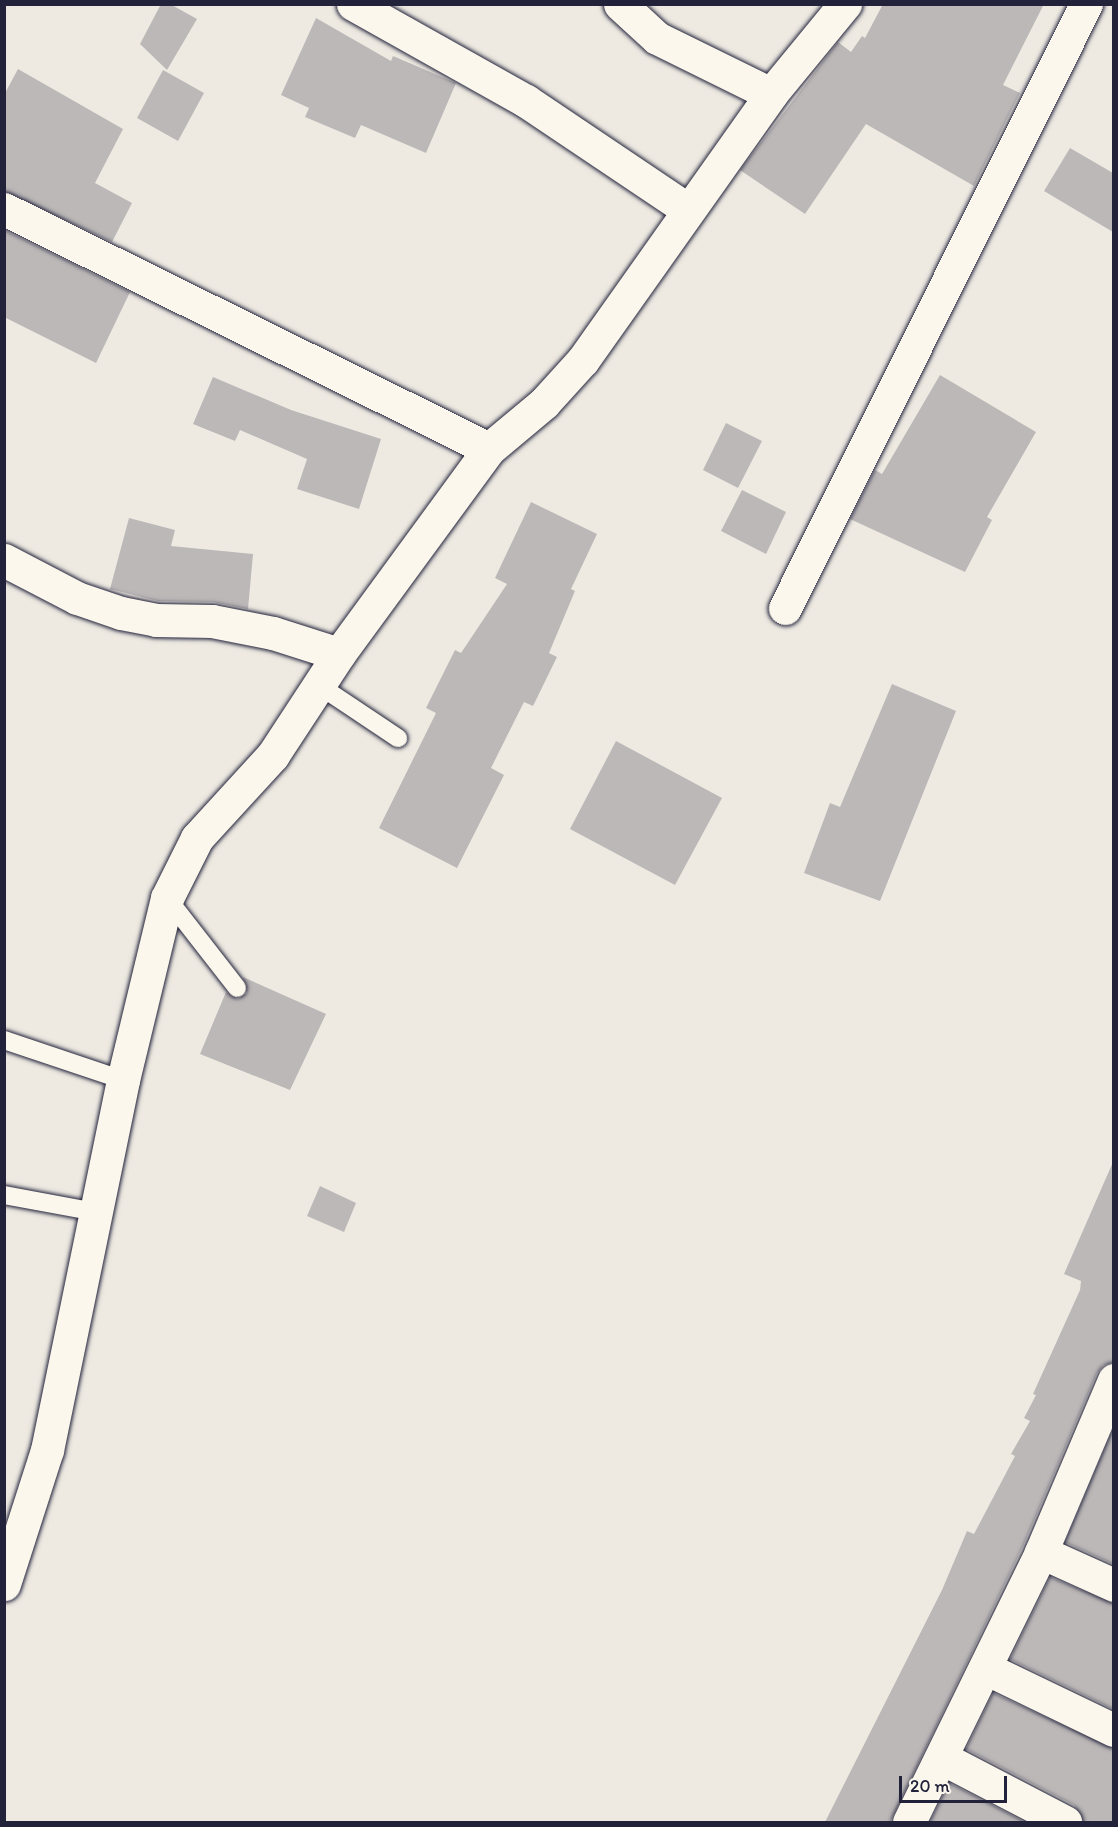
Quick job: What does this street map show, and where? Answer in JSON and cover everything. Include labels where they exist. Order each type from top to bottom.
[{"type":"street","points":[[353,4],[526,101],[687,209]]},
{"type":"street","points":[[620,4],[657,38],[771,93]]},
{"type":"street","points":[[4,1584],[47,1450],[123,1080],[167,898],[197,838],[273,755],[339,654],[489,449],[544,403],[583,360],[619,312],[687,209],[771,93],[845,4]]},
{"type":"street","points":[[785,608],[1086,4]]},
{"type":"street","points":[[4,209],[489,449]]},
{"type":"street","points":[[4,560],[77,598],[121,613],[156,621],[212,621],[273,633],[339,654]]},
{"type":"street","points":[[909,1822],[1041,1552],[1103,1440],[1113,1380]]},
{"type":"street","points":[[1041,1552],[1113,1586]]},
{"type":"street","points":[[985,1668],[1113,1730]]},
{"type":"street","points":[[942,1758],[1065,1822]]},
{"type":"lane","points":[[320,686],[398,738]]},
{"type":"lane","points":[[167,898],[237,988]]},
{"type":"lane","points":[[4,1040],[123,1080]]},
{"type":"lane","points":[[4,1195],[96,1212]]},
{"type":"building","points":[[161,4],[170,4],[197,19],[167,70],[140,44]]},
{"type":"building","points":[[883,4],[1044,4],[1003,85],[1020,93],[974,186],[866,124],[805,214],[740,170],[838,42],[851,52],[862,36],[865,38]]},
{"type":"building","points":[[316,18],[391,61],[393,56],[456,83],[426,153],[361,125],[355,138],[305,117],[309,108],[281,95]]},
{"type":"building","points":[[18,69],[123,129],[95,183],[132,203],[112,242],[4,191],[4,95]]},
{"type":"building","points":[[163,70],[204,93],[178,141],[137,118]]},
{"type":"building","points":[[1070,148],[1113,173],[1113,232],[1044,191]]},
{"type":"building","points":[[4,230],[130,292],[96,363],[4,317]]},
{"type":"building","points":[[940,375],[1036,432],[987,517],[992,520],[965,572],[850,519],[875,470],[882,474]]},
{"type":"building","points":[[213,377],[291,410],[381,439],[359,509],[297,489],[307,459],[240,430],[235,441],[193,424]]},
{"type":"building","points":[[726,423],[762,441],[738,488],[703,470]]},
{"type":"building","points":[[742,490],[786,512],[766,554],[721,531]]},
{"type":"building","points":[[531,502],[597,534],[571,589],[575,591],[549,653],[557,657],[533,706],[524,702],[491,768],[504,775],[457,868],[379,828],[436,713],[426,708],[455,650],[461,653],[507,584],[495,578]]},
{"type":"building","points":[[129,518],[175,530],[171,546],[253,554],[248,609],[213,602],[158,601],[110,589]]},
{"type":"building","points":[[892,684],[956,711],[880,901],[804,873],[830,803],[840,807]]},
{"type":"building","points":[[616,741],[722,798],[675,885],[570,829]]},
{"type":"building","points":[[243,977],[326,1014],[290,1090],[200,1054],[226,992],[238,999],[247,993]]},
{"type":"building","points":[[1113,1162],[1113,1362],[1103,1365],[1097,1373],[1024,1544],[890,1822],[825,1822],[942,1590],[967,1531],[974,1534],[1015,1456],[1011,1454],[1030,1421],[1024,1418],[1036,1395],[1033,1394],[1080,1290],[1081,1281],[1064,1274]]},
{"type":"building","points":[[320,1186],[356,1203],[344,1232],[307,1216]]},
{"type":"building","points":[[1113,1429],[1113,1564],[1065,1542]]},
{"type":"building","points":[[1050,1577],[1113,1603],[1113,1709],[1010,1659]]},
{"type":"building","points":[[993,1693],[1113,1748],[1113,1822],[1084,1822],[1074,1805],[966,1749]]},
{"type":"building","points":[[949,1783],[1025,1822],[930,1822]]}]
